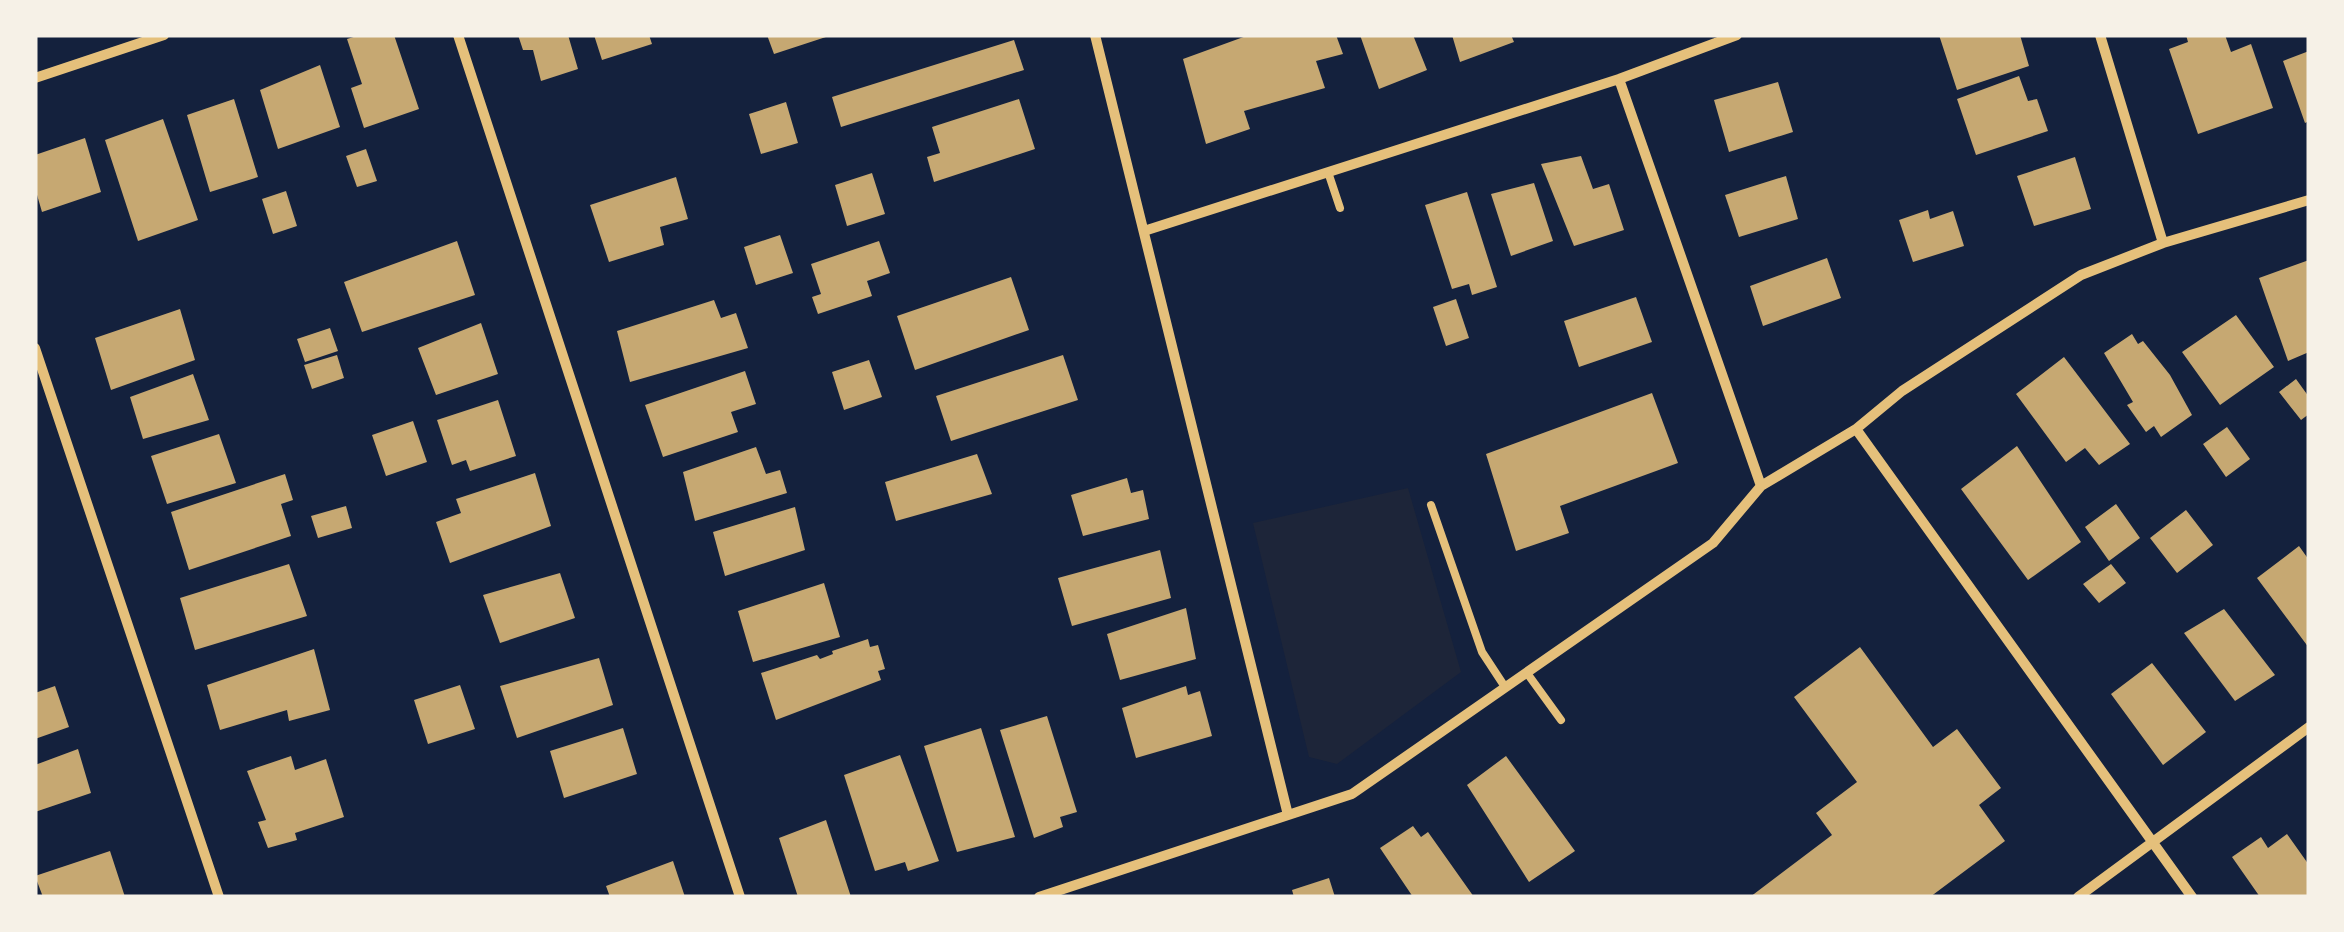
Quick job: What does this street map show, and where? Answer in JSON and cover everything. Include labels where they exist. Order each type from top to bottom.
[{"type":"street","points":[[35,78],[164,35]]},
{"type":"street","points":[[458,35],[740,897]]},
{"type":"street","points":[[1095,35],[1288,815]]},
{"type":"street","points":[[1144,231],[1618,78],[1737,35]]},
{"type":"street","points":[[2100,35],[2164,243]]},
{"type":"street","points":[[1618,78],[1761,486]]},
{"type":"street","points":[[1039,897],[1352,794],[1713,543],[1761,486],[1856,429],[1902,391],[2081,274],[2164,243],[2309,200]]},
{"type":"street","points":[[35,348],[219,897]]},
{"type":"street","points":[[1856,429],[2192,897]]},
{"type":"street","points":[[2078,897],[2309,727]]},
{"type":"lane","points":[[1328,172],[1340,208]]},
{"type":"lane","points":[[1430,505],[1482,652],[1505,687]]},
{"type":"lane","points":[[1527,673],[1561,720]]},
{"type":"shaded area","points":[[1408,488],[1461,672],[1337,764],[1309,757],[1253,523]]},
{"type":"building","points":[[394,35],[419,109],[364,128],[351,88],[362,84],[347,39]]},
{"type":"building","points":[[518,35],[568,35],[578,69],[541,81],[533,50],[523,50]]},
{"type":"building","points":[[594,35],[649,35],[652,44],[602,60]]},
{"type":"building","points":[[767,35],[829,35],[829,36],[774,54]]},
{"type":"building","points":[[1249,35],[1336,35],[1343,54],[1316,61],[1325,88],[1244,111],[1250,129],[1206,144],[1183,59]]},
{"type":"building","points":[[1360,35],[1413,35],[1427,70],[1379,89]]},
{"type":"building","points":[[1452,35],[1511,35],[1514,42],[1460,62]]},
{"type":"building","points":[[1939,35],[2020,35],[2029,66],[1957,90]]},
{"type":"building","points":[[2186,35],[2225,35],[2231,52],[2251,44],[2273,108],[2198,134],[2169,49],[2188,42]]},
{"type":"building","points":[[1014,40],[1024,70],[841,127],[832,97]]},
{"type":"building","points":[[2309,51],[2309,121],[2305,123],[2283,61]]},
{"type":"building","points":[[320,65],[340,127],[278,149],[260,90]]},
{"type":"building","points":[[2019,76],[2028,101],[2037,99],[2048,131],[1976,155],[1957,99]]},
{"type":"building","points":[[1778,82],[1793,132],[1729,152],[1714,100]]},
{"type":"building","points":[[234,99],[258,177],[210,192],[187,115]]},
{"type":"building","points":[[1019,99],[1035,149],[934,182],[927,157],[940,153],[932,127]]},
{"type":"building","points":[[786,102],[798,143],[761,154],[749,114]]},
{"type":"building","points":[[163,119],[198,220],[138,241],[105,140]]},
{"type":"building","points":[[85,138],[101,192],[42,212],[35,188],[35,155]]},
{"type":"building","points":[[366,149],[377,181],[357,187],[346,156]]},
{"type":"building","points":[[1581,156],[1593,189],[1609,184],[1624,230],[1574,246],[1541,164]]},
{"type":"building","points":[[2075,157],[2091,209],[2034,226],[2017,176]]},
{"type":"building","points":[[872,173],[885,214],[847,226],[835,185]]},
{"type":"building","points":[[1786,176],[1798,219],[1739,237],[1725,195]]},
{"type":"building","points":[[676,177],[688,219],[660,227],[664,245],[609,262],[590,205]]},
{"type":"building","points":[[1534,183],[1553,241],[1511,256],[1491,194]]},
{"type":"building","points":[[286,191],[297,226],[273,234],[262,199]]},
{"type":"building","points":[[1467,192],[1497,287],[1472,295],[1469,284],[1452,289],[1425,205]]},
{"type":"building","points":[[1928,210],[1930,219],[1953,211],[1964,246],[1913,262],[1899,220]]},
{"type":"building","points":[[780,235],[793,273],[756,285],[744,247]]},
{"type":"building","points":[[457,241],[475,295],[362,332],[344,282]]},
{"type":"building","points":[[879,241],[890,273],[867,281],[872,296],[818,314],[812,297],[821,294],[811,264]]},
{"type":"building","points":[[1827,258],[1841,298],[1763,326],[1750,286]]},
{"type":"building","points":[[2309,260],[2309,352],[2288,361],[2259,278]]},
{"type":"building","points":[[1011,277],[1029,330],[915,370],[897,316]]},
{"type":"building","points":[[1636,297],[1652,342],[1579,367],[1564,321]]},
{"type":"building","points":[[1456,299],[1469,338],[1446,346],[1433,307]]},
{"type":"building","points":[[714,300],[721,318],[736,313],[748,348],[630,382],[617,331]]},
{"type":"building","points":[[180,309],[195,360],[111,390],[95,338]]},
{"type":"building","points":[[2236,315],[2274,367],[2220,405],[2182,352]]},
{"type":"building","points":[[481,323],[498,374],[436,395],[418,348]]},
{"type":"building","points":[[330,328],[338,351],[305,362],[297,339]]},
{"type":"building","points":[[2132,334],[2138,344],[2143,341],[2170,375],[2192,415],[2161,437],[2154,426],[2146,432],[2127,405],[2133,402],[2104,353]]},
{"type":"building","points":[[337,355],[344,378],[312,389],[304,365]]},
{"type":"building","points":[[1063,355],[1078,400],[951,441],[936,396]]},
{"type":"building","points":[[2064,357],[2130,444],[2099,465],[2085,448],[2066,462],[2016,394]]},
{"type":"building","points":[[869,360],[882,397],[844,410],[832,372]]},
{"type":"building","points":[[745,371],[756,404],[731,412],[738,432],[663,457],[645,405]]},
{"type":"building","points":[[193,374],[209,420],[143,439],[130,397]]},
{"type":"building","points":[[2296,379],[2309,397],[2309,414],[2301,420],[2279,392]]},
{"type":"building","points":[[1652,393],[1678,463],[1560,506],[1569,533],[1516,551],[1486,454]]},
{"type":"building","points":[[498,400],[516,456],[470,471],[466,460],[452,465],[437,420]]},
{"type":"building","points":[[413,421],[427,462],[386,476],[372,435]]},
{"type":"building","points":[[2227,427],[2250,459],[2226,477],[2203,444]]},
{"type":"building","points":[[219,434],[236,483],[167,504],[151,456]]},
{"type":"building","points":[[2017,446],[2081,542],[2028,580],[1961,489]]},
{"type":"building","points":[[756,447],[766,474],[780,470],[787,493],[695,521],[683,472]]},
{"type":"building","points":[[977,454],[992,494],[896,521],[885,482]]},
{"type":"building","points":[[535,473],[551,526],[450,563],[436,522],[461,513],[456,499]]},
{"type":"building","points":[[285,474],[293,500],[281,504],[291,536],[189,570],[171,512]]},
{"type":"building","points":[[1127,478],[1131,493],[1143,490],[1149,519],[1083,536],[1071,495]]},
{"type":"building","points":[[2116,504],[2140,538],[2109,561],[2085,527]]},
{"type":"building","points":[[346,506],[352,528],[318,538],[311,516]]},
{"type":"building","points":[[795,507],[805,550],[725,576],[713,532]]},
{"type":"building","points":[[2186,510],[2213,545],[2177,573],[2150,538]]},
{"type":"building","points":[[2299,546],[2309,560],[2309,648],[2257,578]]},
{"type":"building","points":[[1160,550],[1171,598],[1072,626],[1058,578]]},
{"type":"building","points":[[289,564],[307,616],[195,650],[180,598]]},
{"type":"building","points":[[2111,564],[2126,583],[2099,603],[2083,584]]},
{"type":"building","points":[[560,573],[575,618],[500,643],[483,595]]},
{"type":"building","points":[[824,583],[840,637],[753,662],[738,611]]},
{"type":"building","points":[[1186,608],[1196,659],[1120,680],[1107,634]]},
{"type":"building","points":[[2224,609],[2275,675],[2235,701],[2184,633]]},
{"type":"building","points":[[868,639],[870,647],[878,645],[885,669],[878,671],[881,680],[776,720],[761,673],[817,655],[820,659]]},
{"type":"building","points":[[1860,647],[1933,747],[1957,729],[2001,788],[1979,805],[2005,841],[1930,897],[1750,897],[1832,835],[1816,813],[1857,782],[1794,697]]},
{"type":"building","points":[[314,649],[330,710],[289,721],[287,710],[220,730],[207,685]]},
{"type":"building","points":[[599,658],[613,705],[517,738],[500,686]]},
{"type":"building","points":[[2152,663],[2206,732],[2163,765],[2111,694]]},
{"type":"building","points":[[460,685],[475,729],[428,744],[414,700]]},
{"type":"building","points":[[55,686],[69,727],[35,739],[35,693]]},
{"type":"building","points":[[1186,686],[1188,695],[1200,691],[1212,736],[1136,758],[1122,708]]},
{"type":"building","points":[[1047,716],[1077,812],[1060,817],[1063,827],[1034,838],[1000,730]]},
{"type":"building","points":[[623,728],[637,774],[564,798],[550,751]]},
{"type":"building","points":[[981,728],[1015,837],[957,852],[924,746]]},
{"type":"building","points":[[78,749],[91,793],[35,812],[35,765]]},
{"type":"building","points":[[900,755],[939,861],[908,871],[905,862],[875,871],[844,775]]},
{"type":"building","points":[[291,756],[295,770],[326,759],[344,817],[295,833],[297,840],[268,848],[258,822],[266,820],[247,771]]},
{"type":"building","points":[[1506,756],[1575,851],[1529,882],[1467,785]]},
{"type":"building","points":[[826,820],[851,897],[798,897],[779,838]]},
{"type":"building","points":[[1413,826],[1421,837],[1428,832],[1474,897],[1413,897],[1380,848]]},
{"type":"building","points":[[2287,834],[2309,865],[2309,897],[2260,897],[2232,857],[2261,837],[2268,848]]},
{"type":"building","points":[[110,851],[125,897],[43,897],[35,876]]},
{"type":"building","points":[[673,861],[685,897],[610,897],[606,886]]},
{"type":"building","points":[[1329,878],[1335,897],[1294,897],[1292,890]]}]
